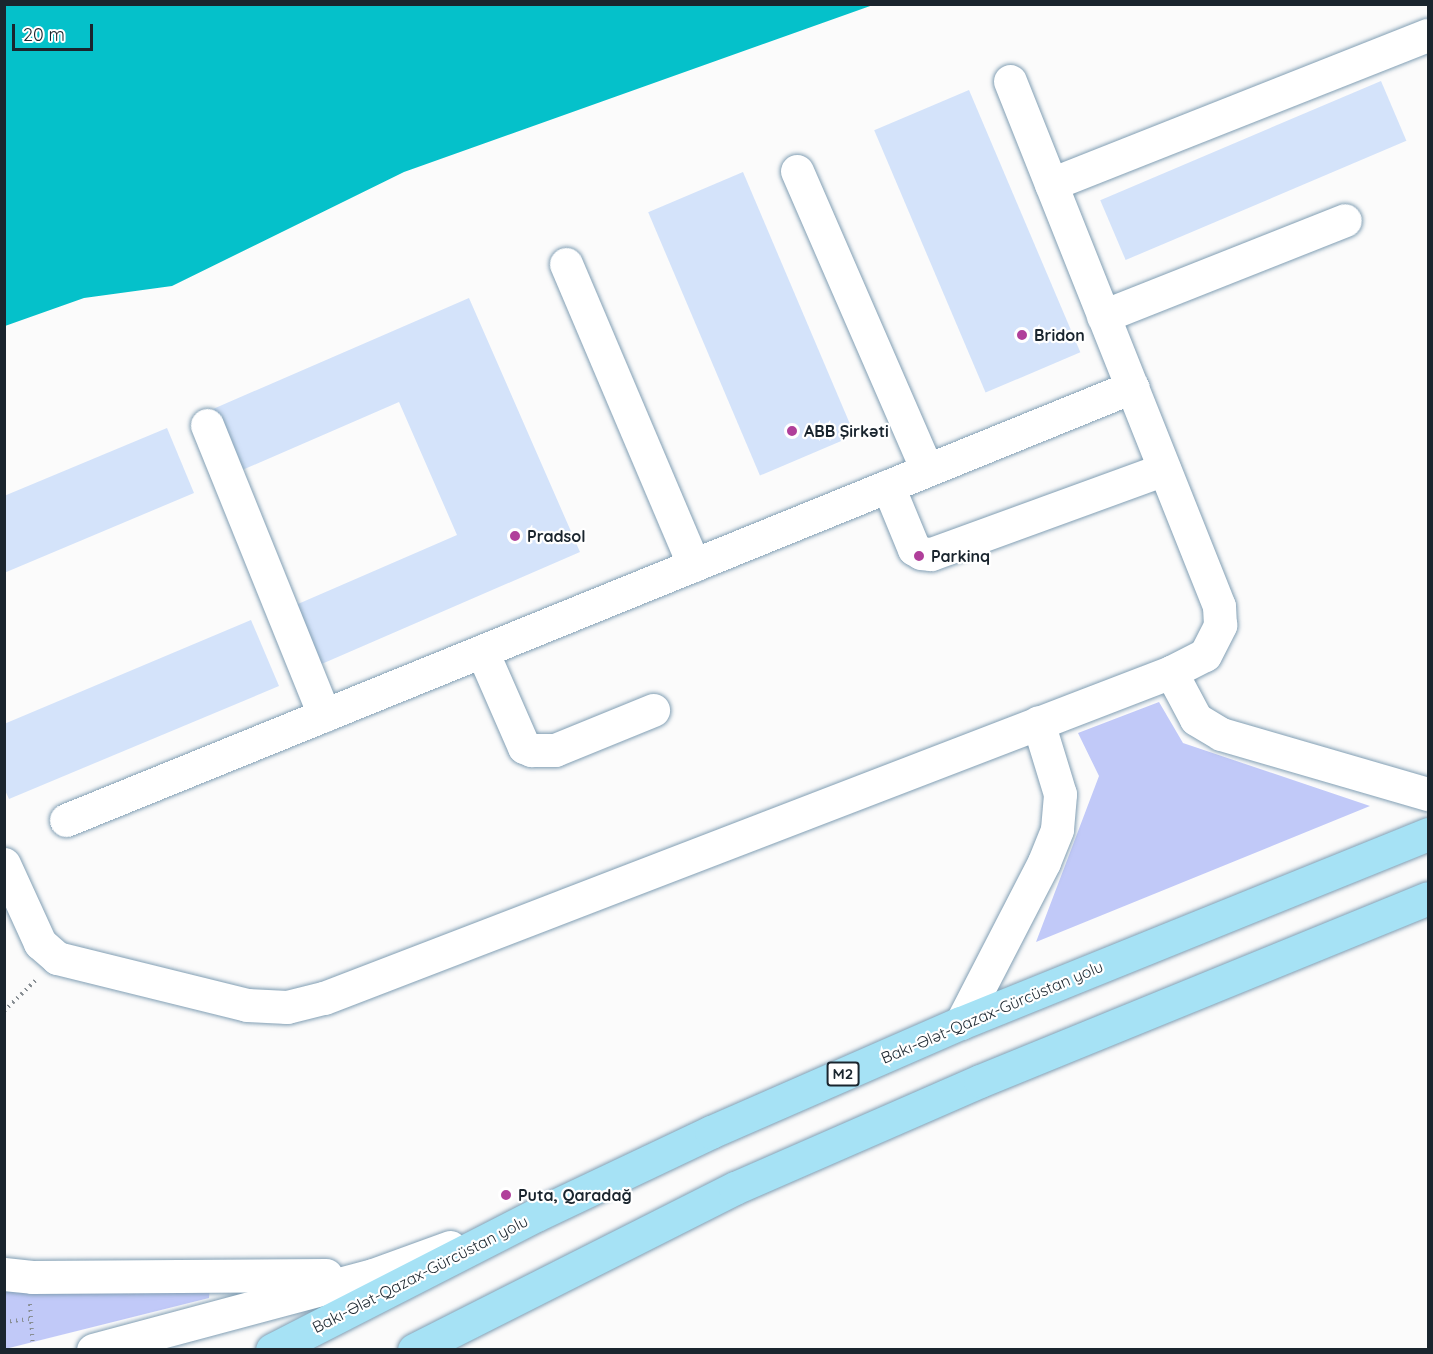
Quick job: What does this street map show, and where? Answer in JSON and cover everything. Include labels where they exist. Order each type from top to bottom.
[{"type":"highway","name":"Bakı-Ələt-Qazax-Gürcüstan yolu","points":[[272,1350],[536,1215],[711,1132],[961,1023],[1428,834]]},
{"type":"highway","points":[[414,1350],[735,1188],[980,1081],[1428,898]]},
{"type":"street","points":[[1051,184],[1428,34]]},
{"type":"street","points":[[4,864],[40,943],[57,958],[247,1005],[287,1006],[335,993],[1171,672],[1205,655],[1220,625],[1219,606],[1010,81]]},
{"type":"street","points":[[797,171],[927,470]]},
{"type":"street","points":[[1103,316],[1345,220]]},
{"type":"street","points":[[566,264],[694,565]]},
{"type":"street","points":[[66,820],[1132,387]]},
{"type":"street","points":[[207,425],[324,715]]},
{"type":"street","points":[[888,486],[914,549],[921,553],[931,554],[1164,469]]},
{"type":"street","points":[[482,651],[524,747],[531,750],[555,750],[653,710]]},
{"type":"street","points":[[1171,672],[1196,719],[1221,734],[1428,794]]},
{"type":"street","points":[[961,1023],[1044,862],[1057,829],[1060,794],[1038,722]]},
{"type":"street","points":[[93,1350],[373,1275],[536,1215]]},
{"type":"street","points":[[18,1276],[373,1275]]},
{"type":"path","points":[[4,1011],[57,958]]},
{"type":"path","points":[[18,1276],[33,1343]]},
{"type":"path","points":[[4,1322],[29,1319]]},
{"type":"shaded area","points":[[5,4],[873,5],[404,172],[172,286],[84,298],[5,326]]},
{"type":"shaded area","points":[[1159,702],[1183,743],[1370,806],[1036,942],[1099,776],[1078,733]]},
{"type":"shaded area","points":[[210,1286],[209,1298],[5,1349],[4,1289]]},
{"type":"building","points":[[1381,81],[1406,141],[1126,260],[1100,200]]},
{"type":"building","points":[[969,90],[1080,352],[986,393],[874,130]]},
{"type":"building","points":[[743,172],[855,435],[760,476],[648,212]]},
{"type":"building","points":[[469,298],[580,552],[317,666],[291,607],[457,535],[399,402],[240,471],[213,409]]},
{"type":"building","points":[[167,428],[194,493],[4,573],[4,496]]},
{"type":"building","points":[[251,620],[279,686],[9,799],[4,788],[4,724]]},
{"type":"place","name":"Bridon","points":[[1022,335]]},
{"type":"place","name":"ABB Şirkəti","points":[[792,431]]},
{"type":"place","name":"Pradsol","points":[[515,536]]},
{"type":"place","name":"Parkinq","points":[[919,556]]},
{"type":"place","name":"Puta, Qaradağ","points":[[506,1195]]}]
